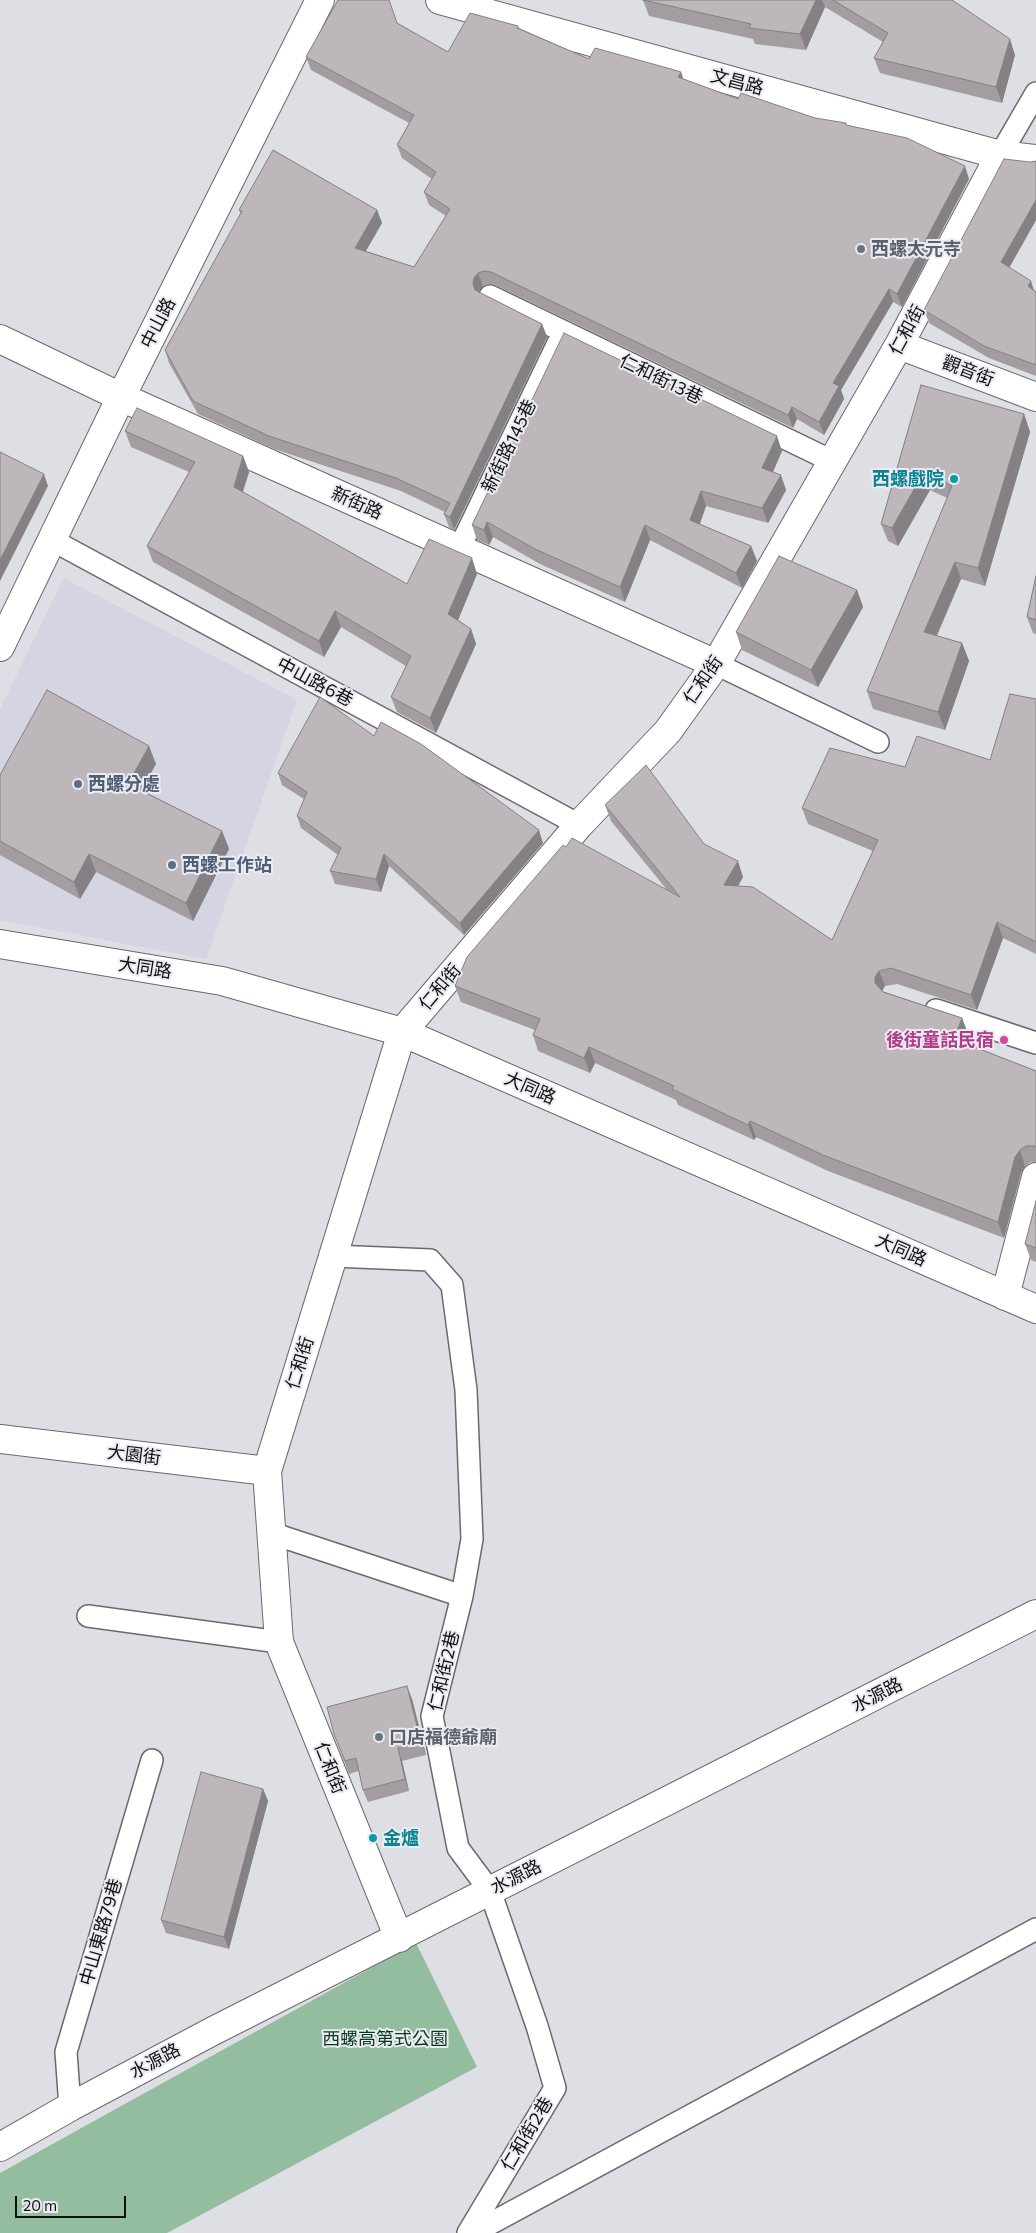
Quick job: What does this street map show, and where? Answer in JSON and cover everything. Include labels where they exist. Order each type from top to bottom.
[{"type":"street","name":"中山路","points":[[0,647],[121,397],[320,0]]},
{"type":"street","name":"文昌路","points":[[440,0],[1000,155],[1036,159]]},
{"type":"street","name":"仁和街","points":[[399,1938],[279,1642],[267,1471],[402,1032],[579,825],[668,732],[716,664],[899,344],[1000,155]]},
{"type":"street","name":"新街路","points":[[0,339],[121,397],[716,664]]},
{"type":"street","name":"觀音街","points":[[899,344],[1036,397]]},
{"type":"street","name":"大同路","points":[[0,944],[222,981],[402,1032],[1036,1309]]},
{"type":"street","points":[[1005,1296],[1036,1177]]},
{"type":"street","name":"大園街","points":[[0,1439],[267,1471]]},
{"type":"street","name":"水源路","points":[[0,2147],[213,2030],[399,1938],[1036,1614]]},
{"type":"lane","points":[[1000,155],[1036,93]]},
{"type":"lane","name":"仁和街13巷","points":[[490,296],[832,461]]},
{"type":"lane","name":"新街路145巷","points":[[459,549],[558,343]]},
{"type":"lane","name":"中山路6巷","points":[[52,540],[579,825]]},
{"type":"lane","points":[[716,664],[878,742]]},
{"type":"lane","points":[[920,1005],[1036,1043]]},
{"type":"lane","name":"仁和街2巷","points":[[334,1256],[430,1260],[452,1285],[466,1390],[472,1539],[462,1596],[432,1716],[458,1848],[490,1891],[537,2026],[555,2088],[468,2233]]},
{"type":"lane","points":[[272,1533],[462,1596]]},
{"type":"lane","points":[[88,1616],[279,1642]]},
{"type":"lane","name":"中山東路79巷","points":[[70,2107],[66,2052],[152,1760]]},
{"type":"lane","points":[[473,2233],[1036,1928]]},
{"type":"shaded area","name":"西螺分處","points":[[64,578],[297,700],[206,959],[0,920],[0,709]]},
{"type":"green space","name":"西螺高第式公園","points":[[416,1943],[477,2067],[167,2233],[0,2233],[0,2173]]},
{"type":"building","points":[[338,0],[389,0],[397,23],[448,52],[470,13],[518,26],[517,28],[589,59],[595,48],[681,72],[678,77],[738,99],[741,93],[815,118],[846,123],[846,125],[907,138],[965,166],[897,294],[889,289],[833,383],[839,386],[819,422],[792,407],[788,415],[491,272],[484,271],[478,273],[474,278],[475,290],[542,324],[450,517],[444,514],[450,503],[396,478],[269,436],[193,401],[165,350],[242,211],[239,210],[273,150],[377,210],[355,248],[414,267],[450,209],[424,192],[436,172],[397,145],[414,115],[306,57]]},
{"type":"building","points":[[643,0],[816,0],[800,34],[749,28],[751,24]]},
{"type":"building","points":[[833,0],[952,0],[1010,39],[996,87],[874,58],[888,33]]},
{"type":"building","points":[[1004,159],[1036,161],[1036,200],[1001,262],[1031,281],[1028,286],[1036,292],[1036,365],[984,346],[924,310]]},
{"type":"building","points":[[564,333],[777,436],[762,468],[781,475],[762,508],[701,491],[690,520],[751,546],[736,573],[645,525],[620,587],[535,549],[487,522],[484,530],[472,525]]},
{"type":"building","points":[[921,385],[1024,414],[978,568],[955,562],[924,632],[962,643],[938,712],[867,691],[952,486],[924,472],[892,528],[881,524]]},
{"type":"building","points":[[137,408],[243,456],[234,487],[407,584],[429,539],[472,558],[448,614],[471,629],[430,718],[391,697],[411,656],[335,611],[319,641],[147,546],[195,462],[125,431]]},
{"type":"building","points":[[0,452],[44,474],[0,560]]},
{"type":"building","points":[[779,556],[857,590],[811,670],[736,632]]},
{"type":"building","points":[[1036,576],[1036,620],[1027,617]]},
{"type":"building","points":[[47,690],[149,746],[128,784],[222,831],[186,903],[89,854],[74,882],[0,841],[0,775]]},
{"type":"building","points":[[1010,694],[1036,699],[1036,942],[997,922],[971,995],[891,968],[879,971],[875,977],[875,983],[883,992],[962,1018],[954,1039],[1036,1071],[1036,1147],[1026,1146],[1015,1157],[998,1222],[823,1155],[750,1121],[748,1125],[672,1089],[674,1086],[589,1047],[584,1058],[533,1035],[540,1019],[455,986],[467,957],[563,845],[566,847],[572,838],[680,897],[605,805],[646,765],[704,844],[738,861],[724,885],[753,887],[832,940],[878,840],[802,808],[830,748],[905,767],[917,736],[990,760]]},
{"type":"building","points":[[320,697],[374,736],[381,722],[421,744],[539,830],[460,923],[384,854],[376,879],[330,871],[341,848],[297,816],[307,792],[278,773]]},
{"type":"building","points":[[1036,1201],[1036,1248],[1025,1244]]},
{"type":"building","name":"口店福德爺廟","points":[[407,1686],[421,1742],[398,1748],[405,1779],[363,1790],[356,1758],[345,1761],[334,1734],[327,1707]]},
{"type":"building","points":[[201,1772],[263,1789],[224,1937],[161,1920]]},
{"type":"place","name":"西螺太元寺","points":[[861,249]]},
{"type":"place","name":"西螺戲院","points":[[954,479]]},
{"type":"place","name":"西螺分處","points":[[78,784]]},
{"type":"place","name":"西螺工作站","points":[[172,865]]},
{"type":"place","name":"後街童話民宿","points":[[1004,1040]]},
{"type":"place","name":"口店福德爺廟","points":[[379,1737]]},
{"type":"place","name":"金爐","points":[[373,1838]]}]
